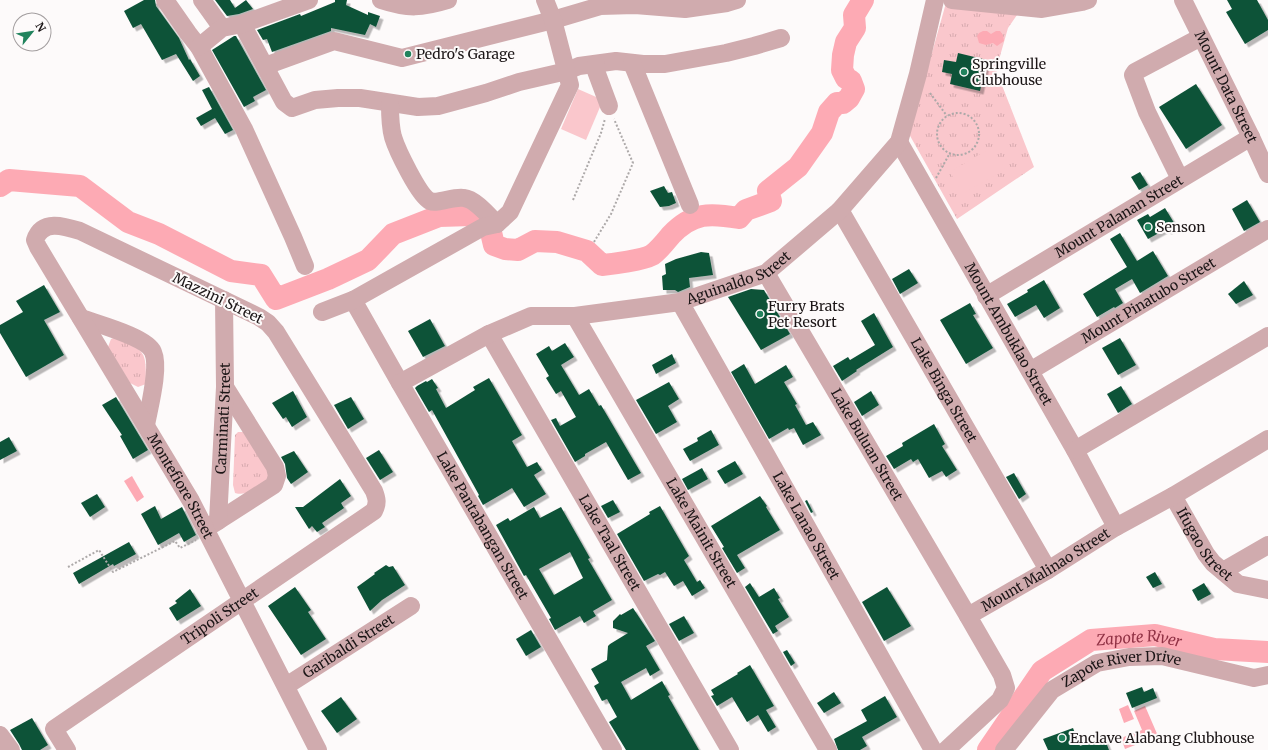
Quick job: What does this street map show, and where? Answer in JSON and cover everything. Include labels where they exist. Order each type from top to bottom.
[{"type":"street","points":[[165,0],[199,47],[244,129],[293,236],[305,266]]},
{"type":"street","points":[[202,0],[222,28]]},
{"type":"street","points":[[199,47],[222,28],[242,24],[267,7],[309,0]]},
{"type":"street","points":[[381,0],[411,7],[428,6],[448,0]]},
{"type":"street","points":[[322,312],[353,300],[491,226],[505,218],[514,206],[570,85],[553,20],[545,0]]},
{"type":"street","points":[[265,66],[334,42],[402,58],[553,20],[600,6],[635,6],[685,9],[727,3],[737,0]]},
{"type":"street","name":"Aguinaldo Street","points":[[400,383],[489,334],[531,316],[576,316],[680,302],[766,272],[840,210],[899,142],[918,74],[935,0]]},
{"type":"street","points":[[952,0],[1042,10],[1088,0]]},
{"type":"street","name":"Mount Data Street","points":[[1183,0],[1268,174]]},
{"type":"street","points":[[242,24],[284,102],[292,108],[315,100],[338,98],[360,98],[390,104],[418,107],[438,106],[457,102],[519,82],[567,71],[579,66],[616,61],[665,64],[726,53],[781,38]]},
{"type":"street","points":[[1180,179],[1147,112],[1132,75],[1201,37]]},
{"type":"street","points":[[632,63],[690,205]]},
{"type":"street","points":[[596,64],[596,71],[609,106]]},
{"type":"street","points":[[390,104],[390,127],[397,149],[425,198],[433,202],[464,198],[473,201],[491,226]]},
{"type":"street","name":"Mount Palanan Street","points":[[986,296],[1251,137]]},
{"type":"street","name":"Mount Ambuklao Street","points":[[899,142],[986,296],[1076,450],[1116,527]]},
{"type":"street","name":"Lake Binga Street","points":[[840,210],[1048,570]]},
{"type":"street","name":"Mazzini Street","points":[[42,230],[51,226],[60,225],[80,231],[224,300],[268,323],[276,332],[372,488],[377,499]]},
{"type":"street","name":"Mount Pinatubo Street","points":[[1030,371],[1268,229]]},
{"type":"street","name":"Montefiore Street","points":[[42,230],[37,234],[35,240],[191,501],[210,528],[241,600],[318,750]]},
{"type":"street","name":"Lake Buluan Street","points":[[766,272],[968,616]]},
{"type":"street","name":"Carminati Street","points":[[210,528],[225,387],[224,300]]},
{"type":"street","name":"Lake Pantabangan Street","points":[[353,300],[613,750]]},
{"type":"street","name":"Lake Lanao Street","points":[[680,302],[933,750]]},
{"type":"street","name":"Lake Mainit Street","points":[[576,316],[828,750]]},
{"type":"street","points":[[81,318],[125,334],[147,344],[153,352],[156,367],[146,426]]},
{"type":"street","name":"Lake Taal Street","points":[[489,334],[730,750]]},
{"type":"street","points":[[1076,450],[1268,336]]},
{"type":"street","points":[[210,528],[274,486],[277,476],[275,467],[225,387]]},
{"type":"street","name":"Mount Malinao Street","points":[[946,750],[1000,700],[1006,688],[1002,675],[968,616],[1048,570],[1116,527],[1173,496],[1268,439]]},
{"type":"street","name":"Ifugao Street","points":[[1173,496],[1206,554],[1213,563],[1238,584],[1268,590]]},
{"type":"street","name":"Tripoli Street","points":[[67,750],[54,729],[241,600],[374,511],[377,506],[377,499]]},
{"type":"street","points":[[1223,572],[1268,545]]},
{"type":"street","name":"Garibaldi Street","points":[[286,686],[411,606]]},
{"type":"street","name":"Zapote River Drive","points":[[1004,750],[1052,690],[1097,662],[1129,657],[1162,656],[1254,678],[1268,675]]},
{"type":"street","points":[[0,735],[10,750]]},
{"type":"path","points":[[930,93],[948,116]]},
{"type":"path","points":[[573,200],[601,133],[609,106]]},
{"type":"path","points":[[594,242],[611,214],[633,163],[609,106]]},
{"type":"path","points":[[958,113],[965,114],[976,122],[979,135],[978,141],[970,152],[957,155],[950,153],[940,144],[938,130],[940,123],[948,116],[958,113]]},
{"type":"path","points":[[928,193],[950,153]]},
{"type":"path","points":[[68,567],[99,550],[112,572],[175,541],[180,548],[210,528]]},
{"type":"green space","points":[[946,3],[1019,12],[1008,28],[996,70],[1034,167],[957,219],[909,134]]},
{"type":"green space","points":[[578,89],[603,100],[586,140],[561,129]]},
{"type":"green space","points":[[992,147],[1005,169],[963,194],[950,172]]},
{"type":"green space","points":[[116,337],[139,349],[142,353],[146,364],[146,384],[138,387],[130,383],[108,347],[111,339]]},
{"type":"green space","points":[[238,432],[243,432],[269,469],[269,478],[253,490],[240,494],[235,493],[233,485],[235,435]]},
{"type":"shaded area","points":[[983,31],[987,31],[991,34],[996,31],[1000,31],[1003,35],[1004,41],[997,46],[993,43],[986,45],[979,43],[977,36]]},
{"type":"shaded area","points":[[132,476],[144,497],[137,502],[124,481]]},
{"type":"shaded area","points":[[1128,705],[1134,719],[1124,723],[1119,709]]},
{"type":"shaded area","points":[[1145,706],[1158,736],[1125,749],[1121,738],[1142,730],[1134,711]]},
{"type":"building","points":[[144,0],[155,0],[156,6],[179,38],[189,60],[190,59],[200,76],[193,81],[176,54],[162,60],[141,24],[133,28],[124,11]]},
{"type":"building","points":[[215,0],[230,0],[235,8],[246,0],[253,9],[227,16]]},
{"type":"building","points":[[335,0],[347,0],[346,5],[368,15],[368,12],[380,16],[376,27],[370,24],[365,35],[331,28],[331,31],[272,52],[267,39],[263,40],[257,30],[300,14],[301,16],[335,2]]},
{"type":"building","points":[[1227,0],[1257,0],[1268,20],[1268,30],[1245,44],[1226,12],[1232,9]]},
{"type":"building","points":[[236,36],[266,90],[253,97],[255,101],[244,107],[212,50]]},
{"type":"building","name":"Springville Clubhouse","points":[[958,53],[987,60],[980,91],[950,84],[952,74],[942,72],[944,60],[956,62]]},
{"type":"building","points":[[1196,84],[1222,125],[1186,149],[1159,107]]},
{"type":"building","points":[[209,87],[233,130],[225,134],[215,118],[201,126],[196,118],[212,109],[202,90]]},
{"type":"building","points":[[1140,172],[1148,185],[1139,190],[1131,177]]},
{"type":"building","points":[[664,186],[668,193],[672,192],[676,203],[669,206],[660,207],[650,191]]},
{"type":"building","points":[[1247,200],[1260,222],[1244,231],[1232,209]]},
{"type":"building","points":[[1165,208],[1176,226],[1168,231],[1166,229],[1148,239],[1137,220],[1148,214],[1150,217]]},
{"type":"building","points":[[1120,233],[1137,261],[1153,251],[1168,276],[1140,293],[1132,279],[1115,289],[1123,303],[1097,317],[1083,294],[1127,267],[1110,239]]},
{"type":"building","points":[[701,252],[709,253],[713,275],[689,278],[690,287],[678,292],[675,290],[663,290],[662,276],[666,274],[665,264],[676,259]]},
{"type":"building","points":[[909,269],[918,283],[900,294],[892,279]]},
{"type":"building","points":[[1044,280],[1060,308],[1044,318],[1036,305],[1015,317],[1007,304],[1028,292],[1027,290]]},
{"type":"building","points":[[1244,281],[1253,295],[1236,304],[1228,294]]},
{"type":"building","points":[[44,285],[60,312],[44,320],[64,355],[26,377],[0,333],[0,325],[23,312],[16,301]]},
{"type":"building","name":"Furry Brats Pet Resort","points":[[751,289],[764,290],[790,334],[761,350],[728,297]]},
{"type":"building","points":[[970,303],[976,314],[973,315],[993,348],[966,364],[940,320]]},
{"type":"building","points":[[874,313],[893,347],[856,370],[857,371],[842,381],[833,366],[848,357],[850,360],[875,345],[861,321]]},
{"type":"building","points":[[430,319],[445,346],[423,357],[408,331]]},
{"type":"building","points":[[1120,338],[1136,365],[1118,375],[1102,348]]},
{"type":"building","points":[[565,343],[574,357],[561,365],[579,395],[589,389],[599,406],[601,405],[641,473],[628,480],[606,442],[585,454],[585,456],[575,462],[551,420],[556,418],[560,426],[576,417],[561,391],[556,394],[546,378],[549,376],[536,354],[549,346],[552,351]]},
{"type":"building","points":[[672,354],[676,363],[656,374],[652,365]]},
{"type":"building","points":[[744,364],[755,384],[786,365],[793,377],[784,382],[797,404],[795,405],[806,425],[813,422],[821,435],[803,445],[794,428],[789,430],[788,428],[769,439],[731,372]]},
{"type":"building","points":[[489,378],[522,435],[512,441],[527,467],[537,462],[542,470],[534,475],[546,494],[524,507],[512,488],[483,505],[478,496],[479,495],[432,410],[429,412],[415,388],[432,379],[438,388],[436,389],[446,408],[475,390],[473,387]]},
{"type":"building","points":[[669,382],[679,399],[668,406],[677,422],[656,434],[636,400]]},
{"type":"building","points":[[1121,386],[1132,404],[1118,413],[1107,394]]},
{"type":"building","points":[[293,391],[307,417],[292,427],[286,417],[283,419],[272,403]]},
{"type":"building","points":[[871,391],[879,405],[862,416],[854,402]]},
{"type":"building","points":[[116,397],[148,450],[133,459],[120,436],[122,435],[102,405]]},
{"type":"building","points":[[351,397],[364,419],[348,429],[334,405]]},
{"type":"building","points":[[934,424],[945,444],[942,446],[957,470],[946,477],[942,471],[929,478],[918,459],[913,462],[911,459],[894,469],[886,456],[903,446],[902,443]]},
{"type":"building","points":[[711,430],[719,445],[690,461],[683,449],[698,441],[697,438]]},
{"type":"building","points":[[9,437],[17,451],[0,460],[0,442]]},
{"type":"building","points":[[379,450],[393,472],[380,480],[366,458]]},
{"type":"building","points":[[294,451],[308,472],[291,484],[287,478],[285,464],[281,457]]},
{"type":"building","points":[[735,461],[743,474],[725,484],[717,471]]},
{"type":"building","points":[[702,468],[708,479],[688,490],[682,479]]},
{"type":"building","points":[[1014,473],[1026,494],[1019,499],[1006,477]]},
{"type":"building","points":[[340,479],[351,496],[341,503],[344,508],[322,523],[325,527],[317,532],[312,526],[309,529],[295,507],[303,507]]},
{"type":"building","points":[[97,494],[105,507],[90,517],[81,503]]},
{"type":"building","points":[[760,496],[780,530],[737,555],[745,568],[737,573],[722,548],[724,547],[711,526]]},
{"type":"building","points":[[613,500],[620,512],[608,518],[601,506]]},
{"type":"building","points":[[807,500],[813,512],[811,513],[805,501]]},
{"type":"building","points":[[155,506],[161,519],[182,507],[196,535],[184,542],[179,533],[158,545],[141,514]]},
{"type":"building","points":[[660,506],[689,556],[684,560],[697,582],[700,580],[705,588],[692,596],[683,581],[674,586],[665,572],[644,581],[617,534],[650,514],[649,512]]},
{"type":"building","points":[[534,507],[540,518],[561,507],[590,558],[588,559],[612,600],[593,611],[596,616],[584,623],[580,616],[555,630],[549,619],[551,618],[526,575],[524,576],[496,525],[508,518],[510,521]],"holes":[[[570,552],[583,578],[554,595],[539,569]]]},
{"type":"building","points":[[129,542],[136,554],[114,566],[113,564],[79,584],[73,573]]},
{"type":"building","points":[[386,565],[389,567],[393,566],[405,585],[382,600],[370,611],[357,587]]},
{"type":"building","points":[[1155,572],[1162,584],[1153,588],[1146,577]]},
{"type":"building","points":[[750,583],[759,597],[774,588],[780,598],[778,599],[789,617],[775,626],[778,631],[773,634],[745,587]]},
{"type":"building","points":[[1204,583],[1211,594],[1198,601],[1192,590]]},
{"type":"building","points":[[295,587],[311,610],[308,612],[326,639],[301,655],[268,606]]},
{"type":"building","points":[[887,587],[911,626],[884,641],[862,602]]},
{"type":"building","points":[[190,589],[201,606],[177,621],[169,608],[177,603],[175,601]]},
{"type":"building","points":[[633,608],[655,641],[646,646],[660,670],[650,676],[646,668],[621,682],[631,700],[662,681],[670,695],[668,696],[699,750],[626,750],[609,722],[617,717],[607,699],[602,701],[594,686],[599,683],[591,669],[607,660],[608,646],[628,633],[613,628],[613,621],[620,614],[621,615]]},
{"type":"building","points":[[684,616],[694,633],[679,641],[669,624]]},
{"type":"building","points":[[531,630],[541,647],[526,656],[516,639]]},
{"type":"building","points":[[787,650],[795,663],[791,666],[783,652]]},
{"type":"building","points":[[750,665],[774,706],[766,710],[776,727],[768,732],[758,715],[747,722],[732,697],[717,706],[711,696],[714,695],[711,690]]},
{"type":"building","points":[[1142,687],[1144,692],[1153,688],[1157,698],[1132,708],[1126,693]]},
{"type":"building","points":[[834,692],[841,703],[824,713],[817,703]]},
{"type":"building","points":[[885,696],[897,717],[862,737],[867,746],[860,750],[838,750],[834,739],[867,721],[861,710]]},
{"type":"building","points":[[341,697],[357,719],[337,733],[321,711]]},
{"type":"building","points":[[32,718],[48,745],[40,750],[22,750],[10,730]]},
{"type":"building","name":"Enclave Alabang Clubhouse","points":[[1073,728],[1080,746],[1104,737],[1109,750],[1048,750],[1043,739]]},
{"type":"waterway","points":[[0,186],[9,180],[80,186],[128,222],[159,234],[231,271],[261,275],[276,299],[328,279],[368,260],[393,234],[439,216],[472,215],[490,228],[494,245],[505,249],[518,250],[535,241],[557,242],[587,251],[602,265],[635,260],[652,255],[679,227],[695,218],[711,215],[739,218],[746,210],[771,201],[768,191],[798,167],[822,133],[829,112],[837,103],[843,103],[849,98],[854,89],[851,81],[846,78],[842,70],[843,55],[846,42],[855,28],[854,15],[863,0]]},
{"type":"waterway","name":"Zapote River","points":[[988,750],[1042,671],[1091,640],[1155,635],[1214,649],[1268,652]]},
{"type":"place","name":"Pedro's Garage","points":[[408,54]]},
{"type":"place","name":"Springville Clubhouse","points":[[964,72]]},
{"type":"place","name":"Senson","points":[[1148,227]]},
{"type":"place","name":"Furry Brats Pet Resort","points":[[760,314]]},
{"type":"place","name":"Enclave Alabang Clubhouse","points":[[1062,738]]}]
